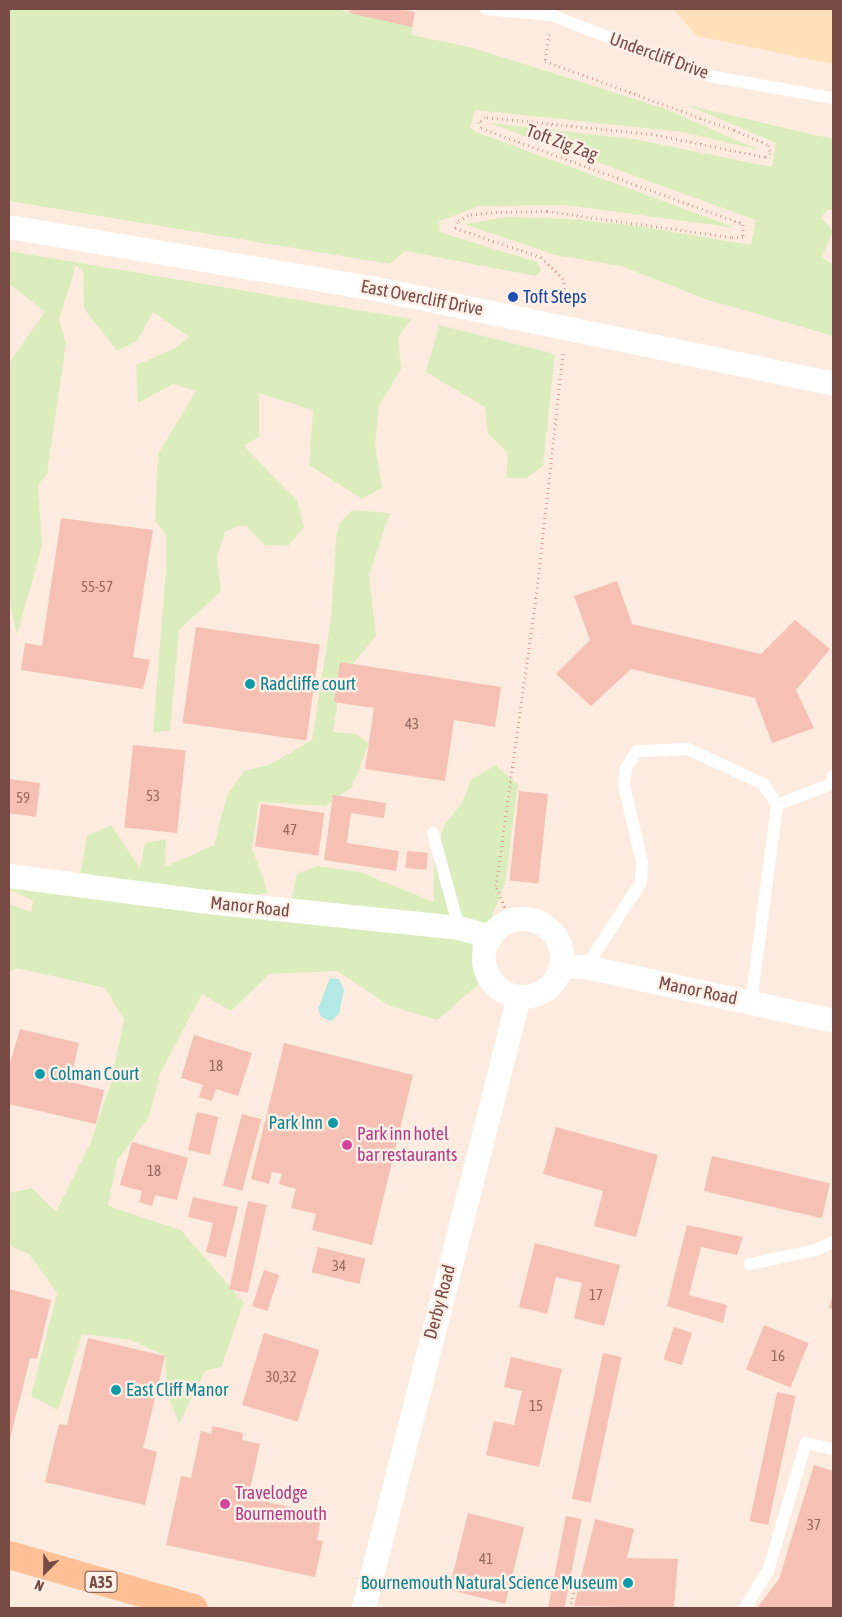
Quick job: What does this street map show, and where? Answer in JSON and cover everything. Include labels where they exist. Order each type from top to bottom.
[{"type":"main road","name":"A35","points":[[9,1555],[194,1608]]},
{"type":"street","name":"East Overcliff Drive","points":[[9,228],[211,259],[566,326],[833,384]]},
{"type":"street","name":"Manor Road","points":[[9,876],[217,904],[459,928],[491,937]]},
{"type":"street","points":[[534,921],[544,926],[559,944],[561,967],[541,993],[519,997],[506,993],[488,975],[486,949],[491,937],[511,922],[534,921]]},
{"type":"street","name":"Manor Road","points":[[561,967],[586,967],[833,1021]]},
{"type":"street","name":"Derby Road","points":[[364,1608],[519,997]]},
{"type":"lane","name":"Undercliff Drive","points":[[486,9],[551,15],[709,76],[833,98]]},
{"type":"lane","points":[[586,967],[641,882],[642,862],[624,786],[626,768],[637,751],[688,749],[763,784],[777,805],[751,1003]]},
{"type":"lane","points":[[777,805],[832,784],[833,776]]},
{"type":"lane","points":[[433,832],[459,928]]},
{"type":"lane","points":[[750,1264],[833,1242]]},
{"type":"lane","points":[[745,1608],[768,1571],[806,1442],[833,1449]]},
{"type":"path","name":"Toft Zig Zag","points":[[551,15],[545,61],[734,130],[769,145],[770,153],[765,157],[652,134],[485,117],[479,122],[481,128],[743,224],[743,237],[731,237],[547,211],[492,212],[468,215],[457,222],[456,228],[518,248],[554,267],[568,295],[566,326]]},
{"type":"path","points":[[511,922],[496,886],[536,598],[566,326]]},
{"type":"path","points":[[570,1608],[578,1575]]},
{"type":"green space","points":[[9,9],[335,9],[412,27],[412,35],[474,48],[663,108],[759,150],[683,132],[475,110],[470,127],[476,132],[736,228],[566,205],[480,206],[439,221],[440,232],[537,262],[541,270],[536,276],[405,251],[390,264],[9,201]]},
{"type":"green space","points":[[687,105],[833,139],[833,210],[827,210],[821,218],[833,231],[822,257],[833,265],[833,336],[705,299],[621,266],[555,255],[464,224],[508,217],[569,219],[632,225],[751,245],[756,220],[489,123],[634,139],[772,167],[776,143]]},
{"type":"green space","points":[[9,251],[411,319],[398,338],[401,369],[379,406],[375,443],[382,488],[362,499],[309,465],[313,410],[259,393],[259,437],[244,446],[297,500],[304,527],[288,546],[264,545],[246,525],[225,531],[217,557],[221,591],[179,630],[170,730],[153,733],[166,569],[166,534],[155,521],[158,454],[196,391],[173,384],[138,403],[136,365],[176,348],[189,337],[153,312],[137,341],[117,351],[84,308],[83,272],[76,265],[59,319],[66,343],[47,474],[38,485],[42,546],[17,635],[9,600],[9,363],[45,312],[9,284]]},
{"type":"green space","points":[[439,325],[555,354],[543,466],[527,478],[506,478],[508,453],[488,434],[485,407],[426,372]]},
{"type":"green space","points":[[352,510],[390,513],[369,576],[376,636],[342,677],[333,732],[356,734],[369,743],[352,787],[326,806],[259,802],[252,848],[268,893],[241,897],[80,877],[87,836],[111,825],[140,868],[145,843],[166,839],[165,867],[214,845],[227,795],[244,771],[271,764],[312,740],[331,618],[336,540],[339,524]]},
{"type":"green space","points":[[495,765],[518,784],[505,884],[487,929],[291,902],[297,874],[317,866],[360,872],[434,902],[434,862],[444,825],[461,804],[471,780]]},
{"type":"green space","points":[[9,880],[471,938],[478,985],[437,1020],[390,1006],[337,971],[269,974],[231,1011],[202,994],[160,1074],[149,1117],[117,1161],[108,1206],[181,1230],[244,1303],[221,1367],[205,1371],[179,1424],[167,1393],[165,1356],[131,1340],[82,1334],[58,1410],[31,1396],[57,1293],[29,1254],[9,1246],[9,1193],[32,1188],[56,1212],[90,1144],[110,1086],[124,1020],[105,988],[17,968],[9,972],[9,904],[31,912],[33,901],[9,889]]},
{"type":"sand","points":[[673,9],[833,9],[833,64],[697,36]]},
{"type":"water","points":[[330,978],[339,979],[344,990],[339,1014],[331,1021],[321,1017],[318,1009]]},
{"type":"building","points":[[350,9],[400,9],[415,12],[412,27],[349,13]]},
{"type":"building","points":[[61,518],[153,530],[133,657],[150,660],[143,689],[21,670],[25,643],[42,646]]},
{"type":"building","points":[[617,581],[632,624],[761,654],[795,620],[830,649],[796,690],[814,728],[772,743],[755,698],[631,669],[591,706],[556,674],[590,640],[574,596]]},
{"type":"building","name":"Radcliffe court","points":[[196,627],[320,644],[306,740],[183,723]]},
{"type":"building","points":[[340,662],[501,687],[495,727],[454,720],[445,781],[365,769],[374,708],[334,702]]},
{"type":"building","points":[[133,745],[186,751],[177,833],[124,828]]},
{"type":"building","points":[[9,779],[40,783],[36,817],[9,813]]},
{"type":"building","points":[[519,791],[548,794],[538,884],[510,881]]},
{"type":"building","points":[[333,795],[386,803],[384,818],[351,813],[347,843],[399,851],[396,871],[324,860]]},
{"type":"building","points":[[261,804],[324,813],[318,855],[255,847]]},
{"type":"building","points":[[407,851],[428,853],[426,870],[406,868]]},
{"type":"building","name":"Colman Court","points":[[20,1029],[79,1043],[70,1082],[104,1090],[96,1124],[9,1104],[9,1066]]},
{"type":"building","points":[[194,1035],[252,1053],[238,1096],[216,1089],[212,1101],[199,1097],[203,1085],[181,1078]]},
{"type":"building","name":"Park Inn","points":[[284,1043],[413,1075],[372,1245],[312,1230],[316,1214],[291,1208],[296,1189],[279,1184],[282,1174],[272,1172],[269,1184],[251,1179]]},
{"type":"building","points":[[197,1112],[218,1117],[210,1155],[188,1150]]},
{"type":"building","points":[[242,1114],[261,1119],[242,1191],[223,1185]]},
{"type":"building","points":[[556,1127],[658,1155],[636,1237],[594,1226],[603,1191],[543,1174]]},
{"type":"building","points":[[132,1142],[188,1158],[177,1200],[155,1195],[152,1206],[139,1202],[142,1191],[120,1185]]},
{"type":"building","points":[[712,1156],[830,1183],[822,1218],[704,1191]]},
{"type":"building","points":[[193,1197],[238,1207],[226,1257],[206,1252],[213,1223],[188,1217]]},
{"type":"building","points":[[248,1201],[267,1205],[248,1293],[229,1289]]},
{"type":"building","points":[[687,1225],[743,1237],[737,1255],[701,1247],[689,1295],[727,1305],[723,1323],[667,1306]]},
{"type":"building","points":[[535,1243],[620,1265],[604,1326],[574,1318],[582,1283],[556,1277],[547,1314],[519,1307]]},
{"type":"building","points":[[318,1247],[366,1259],[359,1284],[312,1272]]},
{"type":"building","points":[[264,1270],[279,1275],[267,1311],[252,1306]]},
{"type":"building","points":[[9,1289],[51,1300],[37,1359],[30,1358],[9,1443]]},
{"type":"building","points":[[833,1294],[833,1309],[829,1308]]},
{"type":"building","points":[[764,1325],[809,1343],[791,1387],[746,1370]]},
{"type":"building","points":[[674,1327],[692,1333],[682,1365],[663,1359]]},
{"type":"building","points":[[264,1333],[319,1350],[298,1422],[242,1405]]},
{"type":"building","name":"East Cliff Manor","points":[[88,1338],[165,1356],[143,1448],[157,1452],[145,1505],[45,1482],[59,1424],[67,1425]]},
{"type":"building","points":[[603,1353],[622,1357],[591,1503],[572,1499]]},
{"type":"building","points":[[511,1357],[562,1369],[539,1467],[486,1455],[494,1421],[514,1425],[522,1391],[504,1387]]},
{"type":"building","points":[[777,1392],[796,1396],[768,1525],[750,1521]]},
{"type":"building","name":"Travelodge Bournemouth","points":[[212,1426],[243,1433],[242,1440],[260,1444],[248,1498],[322,1514],[317,1540],[323,1541],[315,1577],[166,1545],[181,1476],[191,1478],[201,1431],[211,1434]]},
{"type":"building","points":[[814,1465],[833,1471],[833,1608],[757,1608],[779,1579]]},
{"type":"building","points":[[468,1513],[524,1527],[505,1604],[449,1590]]},
{"type":"building","points":[[566,1516],[582,1519],[564,1608],[548,1608]]},
{"type":"building","name":"Bournemouth Natural Science Museum","points":[[595,1519],[634,1529],[627,1558],[678,1559],[674,1608],[574,1606]]},
{"type":"place","name":"Toft Steps","points":[[513,297]]},
{"type":"place","name":"Radcliffe court","points":[[250,684]]},
{"type":"place","name":"Colman Court","points":[[40,1074]]},
{"type":"place","name":"Park Inn","points":[[333,1123]]},
{"type":"place","name":"Park inn hotel bar restaurants","points":[[347,1145]]},
{"type":"place","name":"East Cliff Manor","points":[[116,1390]]},
{"type":"place","name":"Travelodge Bournemouth","points":[[225,1504]]},
{"type":"place","name":"Bournemouth Natural Science Museum","points":[[628,1583]]}]
